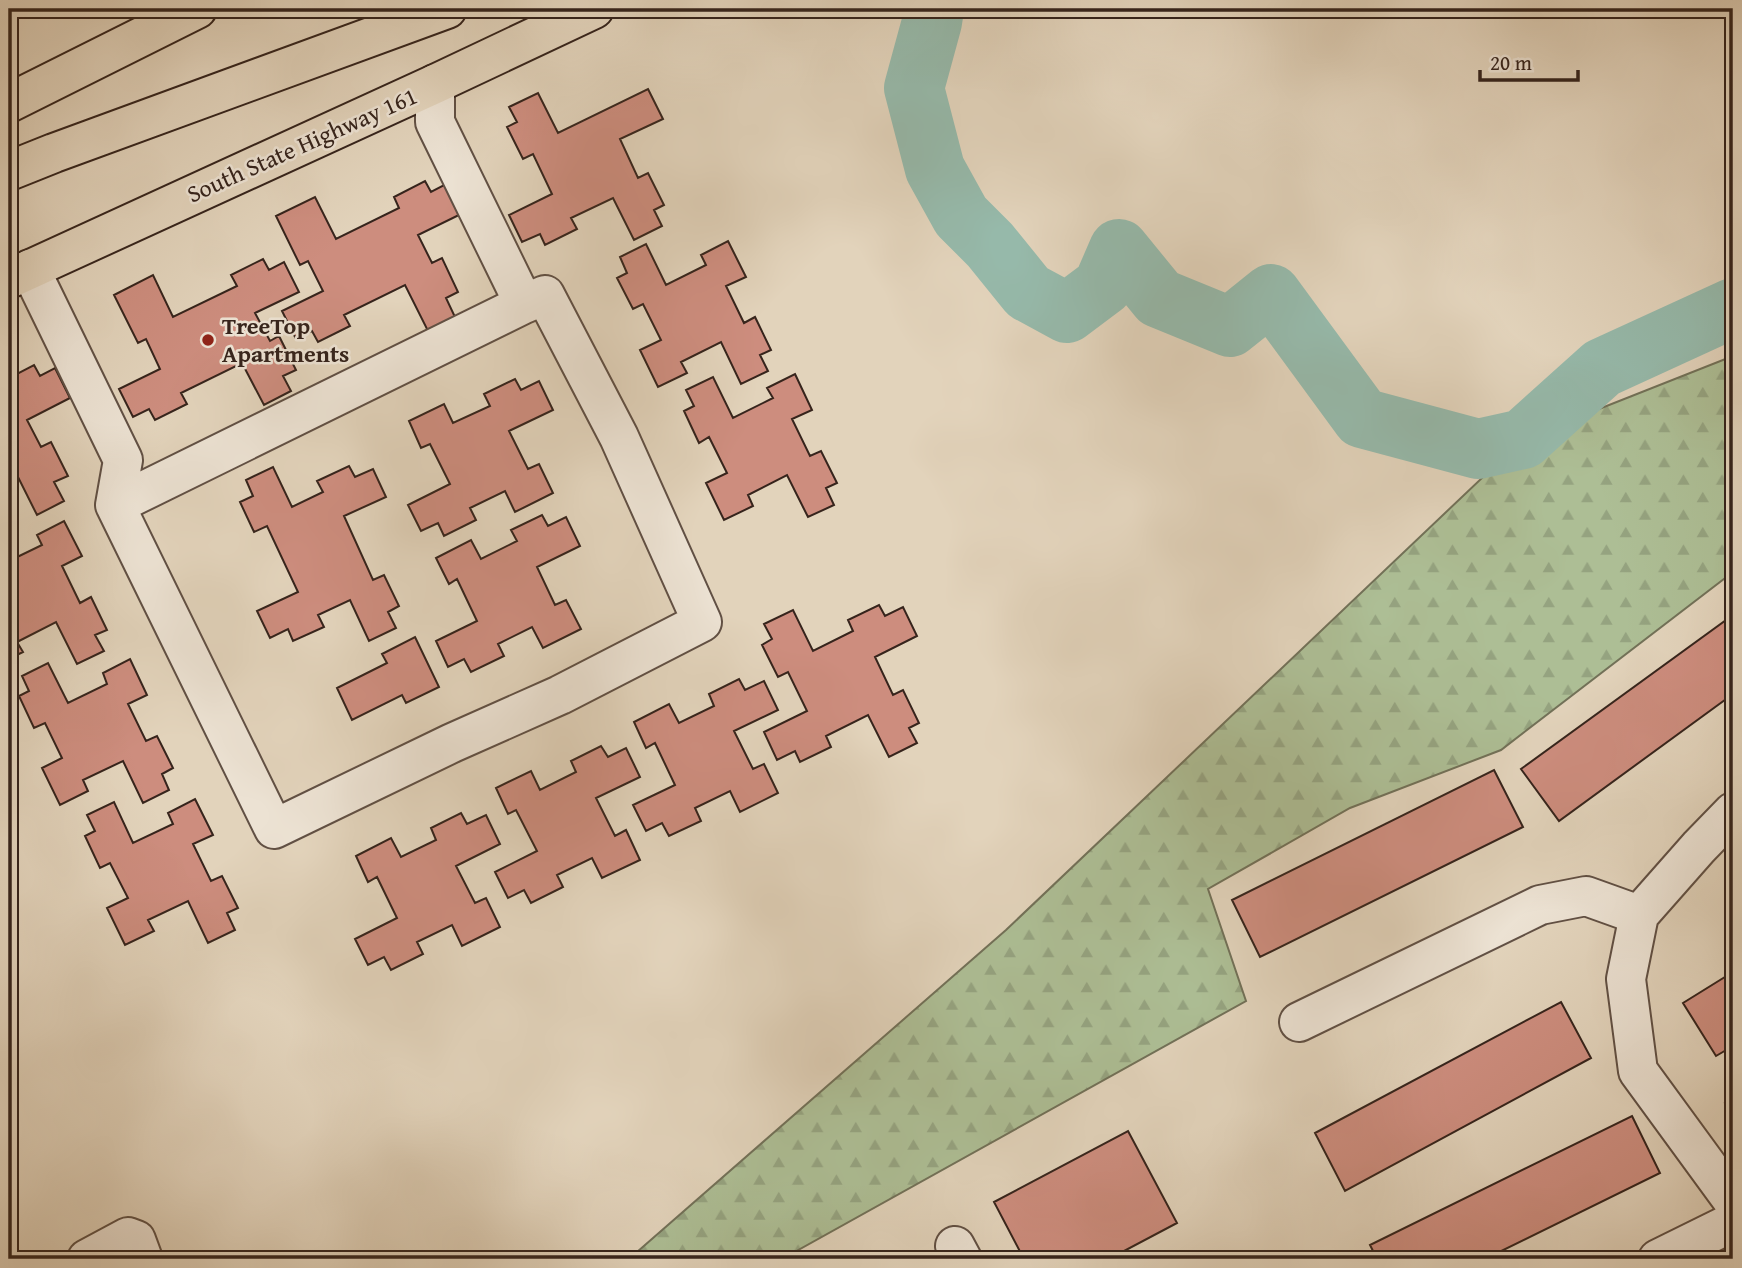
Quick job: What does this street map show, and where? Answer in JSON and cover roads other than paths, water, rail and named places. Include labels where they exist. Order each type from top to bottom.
[{"type":"main road","points":[[9,103],[197,9]]},
{"type":"main road","points":[[9,172],[54,153],[447,9]]},
{"type":"main road","name":"South State Highway 161","points":[[19,274],[594,9]]},
{"type":"street","points":[[435,84],[435,122],[524,304]]},
{"type":"street","points":[[19,274],[122,460],[115,505],[274,828],[560,695],[702,621],[619,437],[545,295],[115,505]]},
{"type":"street","points":[[1733,813],[1699,846],[1639,915],[1626,979],[1638,1071],[1733,1201]]},
{"type":"street","points":[[1299,1022],[1539,905],[1586,896],[1639,915]]},
{"type":"street","points":[[1658,1259],[1733,1222]]},
{"type":"street","points":[[87,1259],[128,1237],[136,1240],[143,1259]]},
{"type":"waterway","points":[[934,9],[914,88],[935,169],[961,216],[990,245],[1028,292],[1067,313],[1103,286],[1119,249],[1159,298],[1230,327],[1271,294],[1362,418],[1478,449],[1523,439],[1602,368],[1733,308]]},
{"type":"place","name":"TreeTop Apartments","points":[[208,340]]}]
